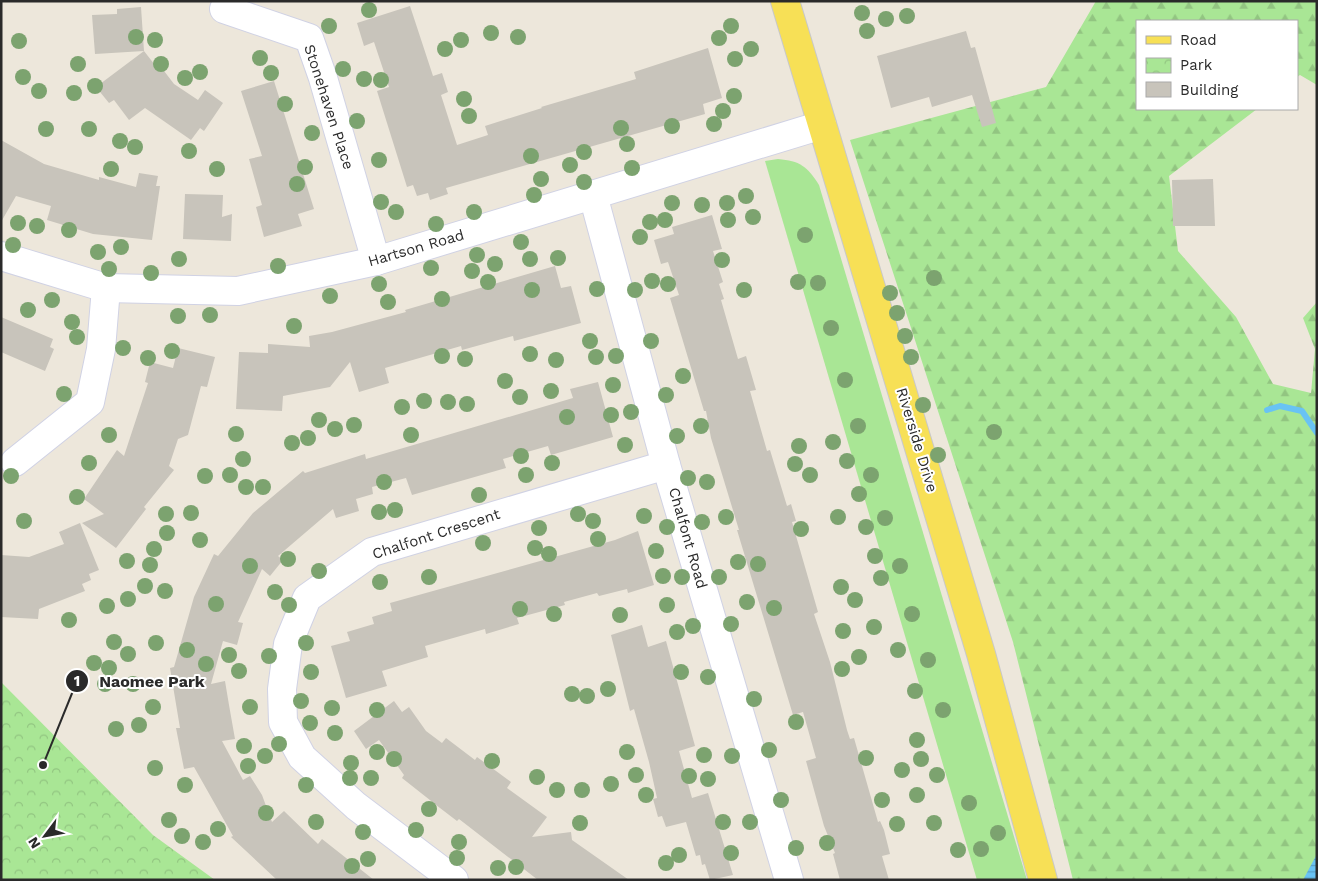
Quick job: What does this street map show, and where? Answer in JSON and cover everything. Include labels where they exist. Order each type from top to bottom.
[{"type":"main road","name":"Riverside Drive","points":[[785,1],[981,654],[1043,880]]},
{"type":"street","name":"Stonehaven Place","points":[[224,9],[309,38],[323,78],[376,261]]},
{"type":"street","name":"Hartson Road","points":[[1,256],[106,288],[238,291],[376,261],[822,125]]},
{"type":"street","name":"Chalfont Road","points":[[593,195],[666,465],[789,880]]},
{"type":"street","points":[[16,462],[90,402],[100,349],[106,288]]},
{"type":"street","name":"Chalfont Crescent","points":[[454,880],[356,806],[302,756],[283,722],[282,689],[288,644],[307,598],[372,552],[666,465]]},
{"type":"green space","points":[[1096,1],[1317,1],[1317,85],[1300,75],[1298,76],[1298,20],[1136,20],[1136,110],[1256,110],[1169,176],[1178,251],[1236,317],[1273,384],[1311,393],[1315,349],[1303,318],[1317,302],[1317,880],[1073,880],[1013,642],[850,140],[1046,87]]},
{"type":"green space","points":[[778,159],[792,161],[807,169],[819,185],[1027,880],[977,880],[765,161]]},
{"type":"green space","points":[[1,682],[153,835],[215,880],[1,880]]},
{"type":"water","points":[[1317,854],[1317,880],[1303,880]]},
{"type":"building","points":[[410,6],[433,76],[442,73],[448,92],[441,95],[457,145],[488,135],[485,126],[636,79],[634,72],[708,48],[722,98],[703,104],[705,114],[446,188],[448,194],[430,200],[428,193],[417,196],[413,185],[407,187],[377,91],[389,87],[374,42],[364,46],[357,23]]},
{"type":"building","points":[[141,7],[144,51],[95,54],[92,15],[117,14],[117,9]]},
{"type":"building","points":[[966,31],[971,48],[975,47],[996,123],[982,127],[972,95],[932,107],[929,97],[891,108],[877,56]]},
{"type":"building","points":[[144,51],[158,69],[161,67],[174,84],[198,100],[205,90],[223,103],[204,131],[200,128],[191,140],[145,108],[129,120],[114,100],[109,103],[96,87]]},
{"type":"building","points":[[274,81],[314,209],[298,214],[302,226],[264,237],[256,207],[262,205],[249,159],[262,156],[241,91]]},
{"type":"building","points":[[1,140],[44,164],[99,180],[99,177],[136,187],[139,173],[158,176],[156,186],[160,186],[152,240],[93,234],[47,220],[51,206],[16,196],[1,222]]},
{"type":"building","points":[[1213,179],[1215,226],[1173,226],[1172,180]]},
{"type":"building","points":[[185,194],[223,195],[222,217],[232,214],[231,241],[183,239]]},
{"type":"building","points":[[712,215],[722,249],[713,251],[723,282],[719,284],[724,299],[721,300],[738,359],[746,356],[756,390],[750,391],[767,451],[770,450],[787,506],[791,504],[796,521],[792,522],[818,612],[814,614],[830,662],[847,730],[850,739],[854,738],[878,822],[880,821],[884,830],[890,854],[882,856],[889,880],[840,880],[833,854],[835,853],[824,826],[806,761],[816,758],[803,712],[793,715],[737,530],[739,530],[711,438],[706,411],[704,411],[670,298],[679,295],[668,262],[661,264],[654,240],[674,234],[672,227]]},
{"type":"building","points":[[555,266],[561,288],[571,286],[581,323],[514,341],[513,336],[462,350],[461,346],[385,368],[389,383],[359,392],[350,362],[330,387],[283,396],[282,411],[236,409],[239,352],[268,353],[268,344],[310,347],[309,336],[332,332],[406,312],[405,310]]},
{"type":"building","points":[[1,317],[53,339],[50,347],[54,349],[45,371],[1,352]]},
{"type":"building","points":[[178,348],[215,357],[207,387],[201,386],[188,435],[178,439],[169,466],[174,470],[144,507],[146,509],[116,548],[82,523],[104,514],[84,499],[117,450],[124,456],[148,383],[145,382],[150,362],[173,368]]},
{"type":"building","points":[[598,382],[613,437],[551,455],[548,446],[503,459],[506,468],[412,495],[406,478],[372,487],[373,494],[356,499],[359,511],[336,518],[333,509],[278,556],[283,560],[270,576],[262,569],[238,622],[243,623],[237,645],[223,641],[211,684],[225,681],[235,739],[222,741],[243,780],[250,776],[262,795],[272,822],[284,811],[318,844],[322,839],[374,880],[277,880],[231,837],[233,836],[194,767],[184,769],[176,728],[180,728],[170,668],[174,667],[194,597],[214,554],[218,556],[253,513],[303,471],[305,473],[365,454],[366,459],[573,398],[570,389]]},
{"type":"building","points":[[80,523],[99,570],[89,574],[91,580],[82,584],[85,591],[39,609],[38,619],[1,617],[1,555],[29,557],[64,544],[59,532]]},
{"type":"building","points":[[638,531],[654,585],[628,593],[627,589],[599,596],[597,593],[564,602],[565,605],[517,618],[519,624],[486,634],[485,629],[425,646],[428,657],[382,671],[387,686],[346,698],[331,646],[350,641],[347,632],[374,624],[372,617],[392,611],[390,603],[615,540]]},
{"type":"building","points":[[642,625],[648,647],[666,641],[695,746],[679,751],[692,798],[708,793],[733,875],[710,880],[705,864],[702,865],[700,855],[696,856],[686,822],[666,827],[662,816],[658,817],[653,799],[657,798],[649,762],[634,709],[630,711],[611,635]]},
{"type":"building","points":[[394,701],[402,712],[409,707],[426,731],[442,743],[446,738],[475,760],[477,757],[511,782],[507,788],[547,817],[532,837],[571,832],[572,840],[629,880],[538,880],[459,819],[457,821],[402,778],[404,775],[379,740],[366,749],[354,731]]},
{"type":"waterway","points":[[1267,410],[1280,406],[1302,411],[1317,433]]},
{"type":"place","name":"Naomee Park","points":[[43,765]]}]
